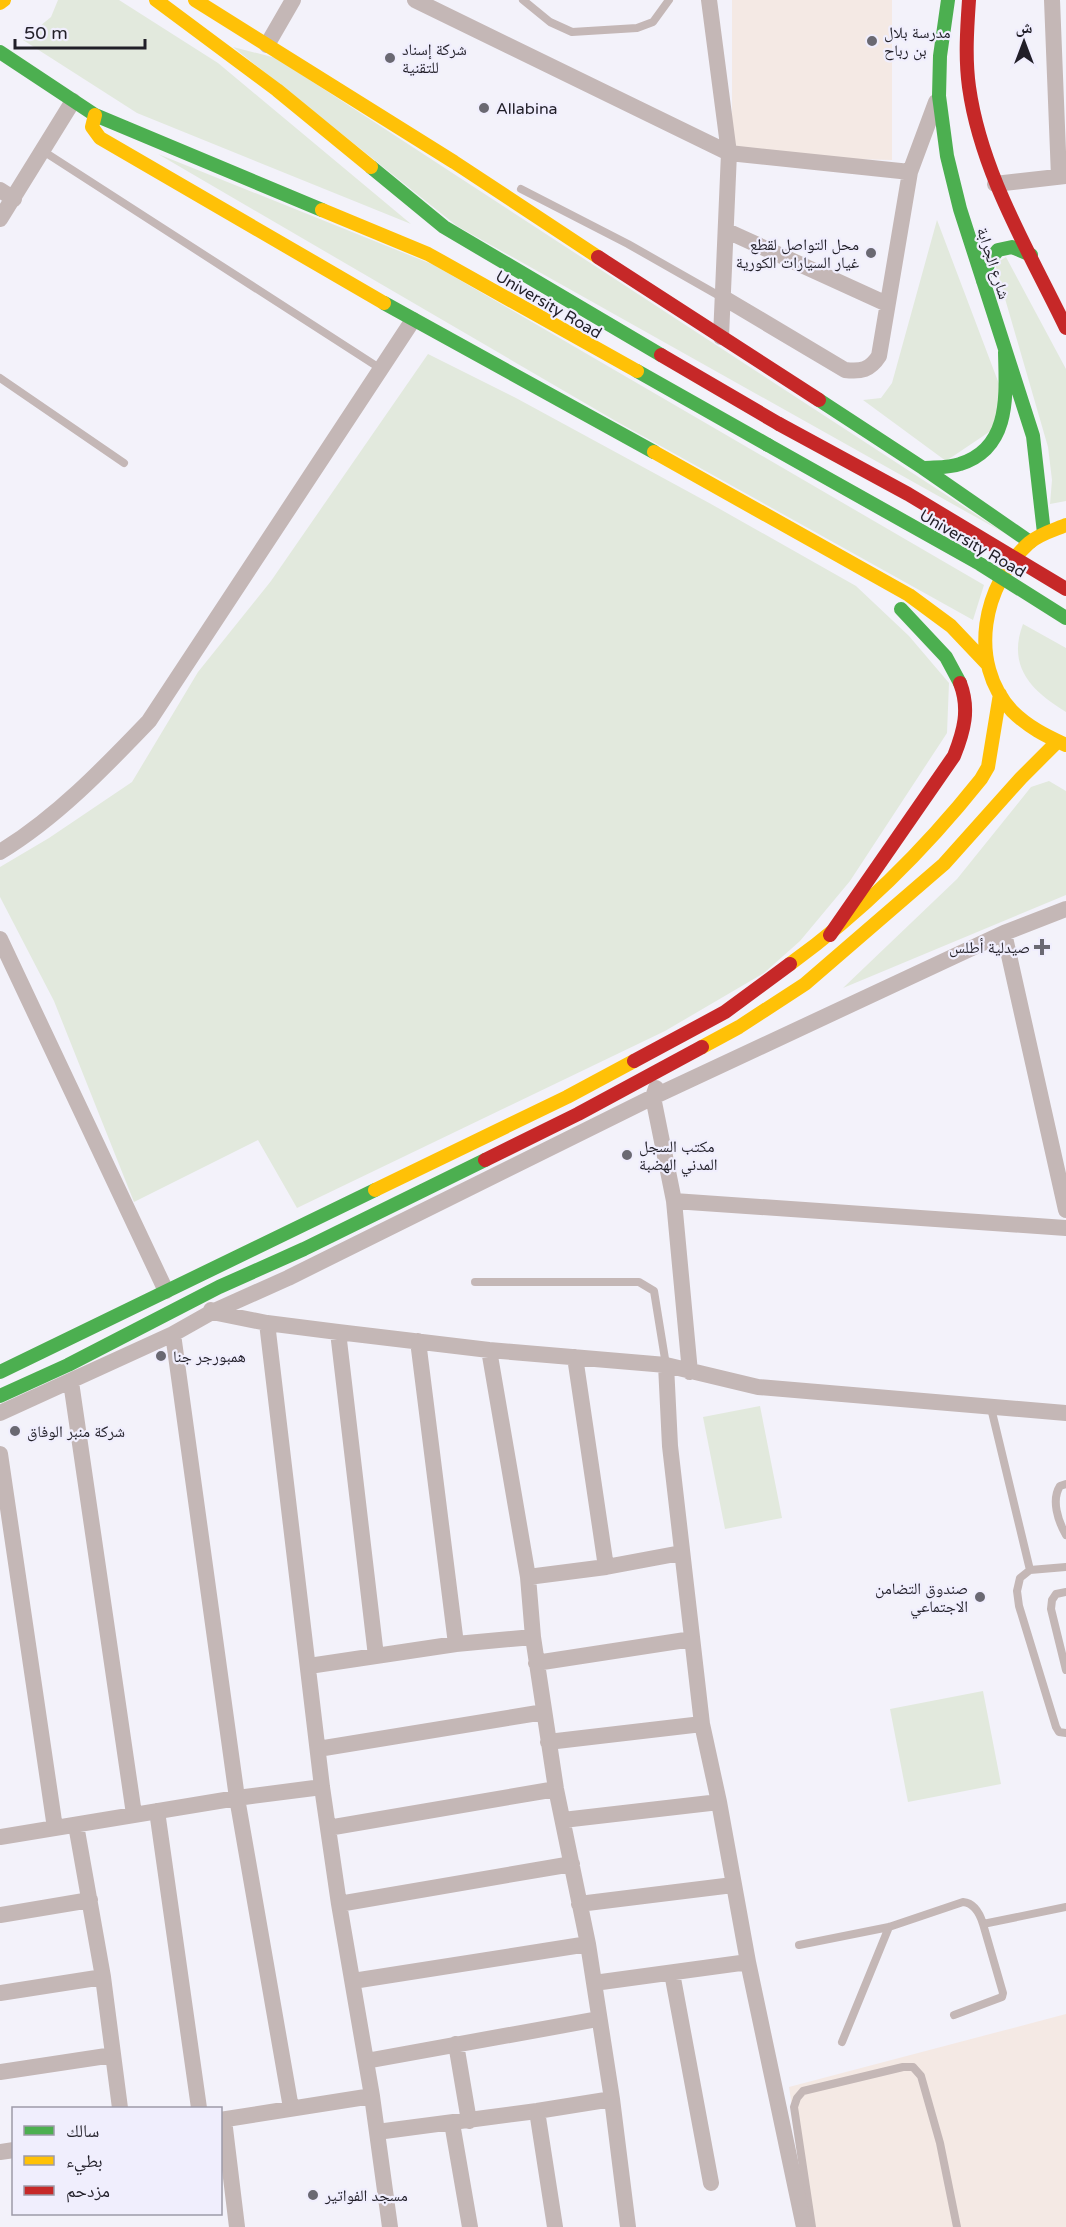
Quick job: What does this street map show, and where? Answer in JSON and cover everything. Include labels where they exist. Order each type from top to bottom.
[{"type":"main road","points":[[0,3],[4,0]]},
{"type":"main road","name":"University Road","points":[[156,0],[277,90],[444,227],[779,424],[908,494],[1066,589]]},
{"type":"main road","points":[[195,0],[454,162],[923,468],[1030,542]]},
{"type":"main road","name":"شارع الجرابة","points":[[948,0],[940,56],[939,96],[947,156],[960,209],[1033,436],[1044,533]]},
{"type":"main road","name":"شارع الجرابة","points":[[969,0],[965,65],[971,104],[995,184],[1066,328]]},
{"type":"main road","name":"University Road","points":[[0,52],[95,115],[428,254],[980,564],[1066,618]]},
{"type":"main road","points":[[95,115],[92,127],[100,138],[413,320],[837,553],[909,595],[951,626],[988,665]]},
{"type":"main road","points":[[983,281],[986,266],[992,254],[1003,246],[1017,247],[1031,255]]},
{"type":"main road","points":[[923,468],[960,464],[977,457],[990,447],[1000,430],[1004,415],[1005,352]]},
{"type":"main road","points":[[0,1396],[68,1365],[578,1114],[739,1027],[805,984],[944,864],[1021,778],[1062,743],[1028,725],[1015,714],[1000,693],[988,665],[984,631],[990,597],[1006,567],[1030,542],[1044,533],[1066,525]]},
{"type":"main road","points":[[830,935],[954,756],[966,729],[967,708],[964,687],[931,638],[885,593],[837,553]]},
{"type":"main road","points":[[0,1372],[567,1097],[725,1012],[830,935],[916,853],[981,779],[988,767],[1000,693]]},
{"type":"main road","points":[[567,1097],[578,1114]]},
{"type":"street","points":[[267,45],[293,0]]},
{"type":"street","points":[[415,0],[729,153],[910,172]]},
{"type":"street","points":[[709,0],[729,153],[721,337]]},
{"type":"street","points":[[995,184],[1062,176],[1060,33],[1052,0]]},
{"type":"street","points":[[724,298],[845,370],[860,372],[873,366],[879,356],[910,172],[939,96]]},
{"type":"street","points":[[0,219],[7,195],[43,151],[73,101]]},
{"type":"street","points":[[727,231],[887,304]]},
{"type":"street","points":[[0,852],[62,805],[107,765],[149,721],[413,320]]},
{"type":"street","points":[[0,1413],[173,1334],[212,1312],[288,1278],[652,1096],[1004,933],[1066,909]]},
{"type":"street","points":[[1004,933],[1066,1210]]},
{"type":"street","points":[[0,939],[166,1291]]},
{"type":"street","points":[[663,1070],[652,1096],[674,1201],[690,1372]]},
{"type":"street","points":[[674,1201],[1066,1228]]},
{"type":"street","points":[[203,1297],[212,1312],[267,1323],[489,1350],[666,1365],[758,1387],[1066,1413]]},
{"type":"street","points":[[267,1323],[322,1787],[339,1904],[372,2096],[390,2227]]},
{"type":"street","points":[[338,1332],[376,1656]]},
{"type":"street","points":[[173,1334],[237,1798],[291,2108]]},
{"type":"street","points":[[418,1341],[456,1644]]},
{"type":"street","points":[[489,1350],[528,1577],[533,1637],[548,1742],[588,1944],[612,2099],[628,2227]]},
{"type":"street","points":[[575,1357],[606,1567]]},
{"type":"street","points":[[666,1365],[670,1446],[702,1724],[719,1802],[748,1962],[804,2227]]},
{"type":"street","points":[[71,1382],[134,1814]]},
{"type":"street","points":[[0,1454],[55,1828]]},
{"type":"street","points":[[528,1577],[606,1567],[681,1553]]},
{"type":"street","points":[[309,1666],[456,1644],[533,1637]]},
{"type":"street","points":[[537,1663],[692,1639]]},
{"type":"street","points":[[318,1749],[544,1712]]},
{"type":"street","points":[[548,1742],[702,1724]]},
{"type":"street","points":[[0,1836],[237,1798],[322,1787]]},
{"type":"street","points":[[328,1828],[556,1789]]},
{"type":"street","points":[[563,1820],[719,1802]]},
{"type":"street","points":[[158,1811],[199,2107]]},
{"type":"street","points":[[76,1825],[103,1977],[120,2107]]},
{"type":"street","points":[[339,1904],[572,1864]]},
{"type":"street","points":[[579,1904],[733,1885]]},
{"type":"street","points":[[0,1914],[90,1900]]},
{"type":"street","points":[[353,1981],[588,1944]]},
{"type":"street","points":[[594,1983],[748,1962]]},
{"type":"street","points":[[672,1973],[711,2182]]},
{"type":"street","points":[[0,1993],[103,1977]]},
{"type":"street","points":[[366,2061],[598,2019]]},
{"type":"street","points":[[456,2044],[469,2121]]},
{"type":"street","points":[[0,2072],[113,2055]]},
{"type":"street","points":[[237,2227],[222,2120],[372,2096]]},
{"type":"street","points":[[377,2132],[469,2121],[612,2099]]},
{"type":"street","points":[[537,2111],[555,2227]]},
{"type":"street","points":[[452,2123],[470,2227]]},
{"type":"lane","points":[[523,0],[550,21],[572,32],[637,28],[652,22],[669,0]]},
{"type":"lane","points":[[43,151],[381,369]]},
{"type":"lane","points":[[454,162],[487,174]]},
{"type":"lane","points":[[507,183],[628,244],[724,298]]},
{"type":"lane","points":[[0,378],[124,463]]},
{"type":"lane","points":[[476,1282],[639,1282],[646,1285],[654,1291],[666,1365]]},
{"type":"lane","points":[[991,1408],[1030,1570]]},
{"type":"lane","points":[[1066,1484],[1060,1486],[1055,1493],[1054,1501],[1066,1535]]},
{"type":"lane","points":[[1066,1567],[1030,1570],[1020,1578],[1017,1591],[1019,1606],[1056,1727],[1059,1732],[1066,1733]]},
{"type":"lane","points":[[1066,1592],[1056,1594],[1052,1600],[1051,1609],[1066,1670]]},
{"type":"lane","points":[[799,1945],[889,1927],[966,1902],[980,1914],[1003,1993],[1002,1997],[954,2015]]},
{"type":"lane","points":[[983,1924],[1066,1907]]},
{"type":"lane","points":[[842,2042],[889,1927]]},
{"type":"lane","points":[[812,2227],[794,2107],[797,2098],[803,2091],[903,2067],[913,2067],[921,2076],[940,2143],[957,2227]]},
{"type":"shaded area","points":[[58,0],[119,0],[218,63],[411,224],[137,113],[23,40],[51,17]]},
{"type":"shaded area","points":[[732,0],[892,0],[892,160],[732,156]]},
{"type":"shaded area","points":[[233,47],[276,58],[1006,534],[457,226]]},
{"type":"shaded area","points":[[158,154],[434,265],[984,585],[973,620],[614,420]]},
{"type":"shaded area","points":[[937,220],[999,384],[1001,424],[946,461],[863,400],[881,398],[892,383]]},
{"type":"shaded area","points":[[1006,257],[1066,369],[1066,501],[1050,504],[1052,480],[1048,447],[995,264]]},
{"type":"shaded area","points":[[428,354],[516,398],[856,586],[909,636],[949,683],[947,733],[850,881],[800,941],[764,973],[665,1031],[297,1208],[258,1140],[134,1202],[54,1001],[0,897],[0,867],[49,838],[132,782],[198,672],[271,581]]},
{"type":"shaded area","points":[[1023,624],[1066,648],[1066,712],[1042,695],[1025,676],[1018,653]]},
{"type":"shaded area","points":[[1049,781],[1066,791],[1066,895],[843,988],[957,879],[1031,787]]},
{"type":"shaded area","points":[[760,1406],[782,1518],[725,1529],[703,1417]]},
{"type":"shaded area","points":[[983,1691],[1001,1784],[908,1802],[890,1709]]},
{"type":"shaded area","points":[[1066,2014],[1066,2227],[811,2227],[789,2087]]},
{"type":"traffic: fast","points":[[948,0],[940,56],[939,96],[947,156],[960,209],[1033,436],[1044,533]]},
{"type":"traffic: fast","points":[[0,52],[95,115],[322,210]]},
{"type":"traffic: fast","points":[[371,167],[444,227],[661,355]]},
{"type":"traffic: fast","points":[[983,281],[989,261],[998,250],[1012,247],[1031,255]]},
{"type":"traffic: fast","points":[[384,303],[654,452]]},
{"type":"traffic: fast","points":[[923,468],[960,464],[977,456],[989,446],[997,433],[1005,402],[1005,352]]},
{"type":"traffic: fast","points":[[637,371],[768,445]]},
{"type":"traffic: fast","points":[[819,400],[1030,542]]},
{"type":"traffic: fast","points":[[768,445],[980,564],[1066,618]]},
{"type":"traffic: fast","points":[[901,609],[946,657],[960,683]]},
{"type":"traffic: fast","points":[[0,1396],[68,1365],[219,1287],[304,1249],[485,1160]]},
{"type":"traffic: fast","points":[[0,1372],[375,1190]]},
{"type":"traffic: slow","points":[[0,3],[4,0]]},
{"type":"traffic: slow","points":[[156,0],[277,90],[371,167]]},
{"type":"traffic: slow","points":[[195,0],[454,162],[598,257]]},
{"type":"traffic: slow","points":[[95,115],[92,127],[100,138],[384,303]]},
{"type":"traffic: slow","points":[[322,210],[428,254],[637,371]]},
{"type":"traffic: slow","points":[[654,452],[909,595],[951,626],[988,665]]},
{"type":"traffic: slow","points":[[1066,525],[1033,540],[1013,560],[992,601],[986,624],[985,647],[989,670],[998,691],[1012,711],[1038,731],[1066,745]]},
{"type":"traffic: slow","points":[[790,964],[842,923],[892,878],[938,830],[981,779],[988,767],[1000,694]]},
{"type":"traffic: slow","points":[[702,1047],[739,1027],[805,984],[944,864],[1021,778],[1057,742]]},
{"type":"traffic: slow","points":[[375,1190],[567,1097],[634,1061]]},
{"type":"traffic: jam","points":[[969,0],[967,44],[969,87],[984,150],[1008,211],[1066,328]]},
{"type":"traffic: jam","points":[[598,257],[819,400]]},
{"type":"traffic: jam","points":[[661,355],[779,424]]},
{"type":"traffic: jam","points":[[779,424],[908,494],[1066,589]]},
{"type":"traffic: jam","points":[[830,935],[954,756],[961,738],[965,711],[960,683]]},
{"type":"traffic: jam","points":[[634,1061],[725,1012],[790,964]]},
{"type":"traffic: jam","points":[[485,1160],[578,1114],[702,1047]]},
{"type":"place","name":"مدرسة بلال بن رباح","points":[[872,41]]},
{"type":"place","name":"شركة إسناد للتقنية","points":[[390,58]]},
{"type":"place","name":"Allabina","points":[[484,108]]},
{"type":"place","name":"محل التواصل لقطع غيار السيارات الكورية","points":[[871,253]]},
{"type":"place","name":"صيدلية أطلس","points":[[1042,947]]},
{"type":"place","name":"مكتب السجل المدني الهضبة","points":[[627,1155]]},
{"type":"place","name":"همبورجر جنا","points":[[161,1356]]},
{"type":"place","name":"شركة منبر الوفاق","points":[[15,1431]]},
{"type":"place","name":"صندوق التضامن الاجتماعي","points":[[980,1597]]},
{"type":"place","name":"مسجد الفواتير","points":[[313,2195]]}]
